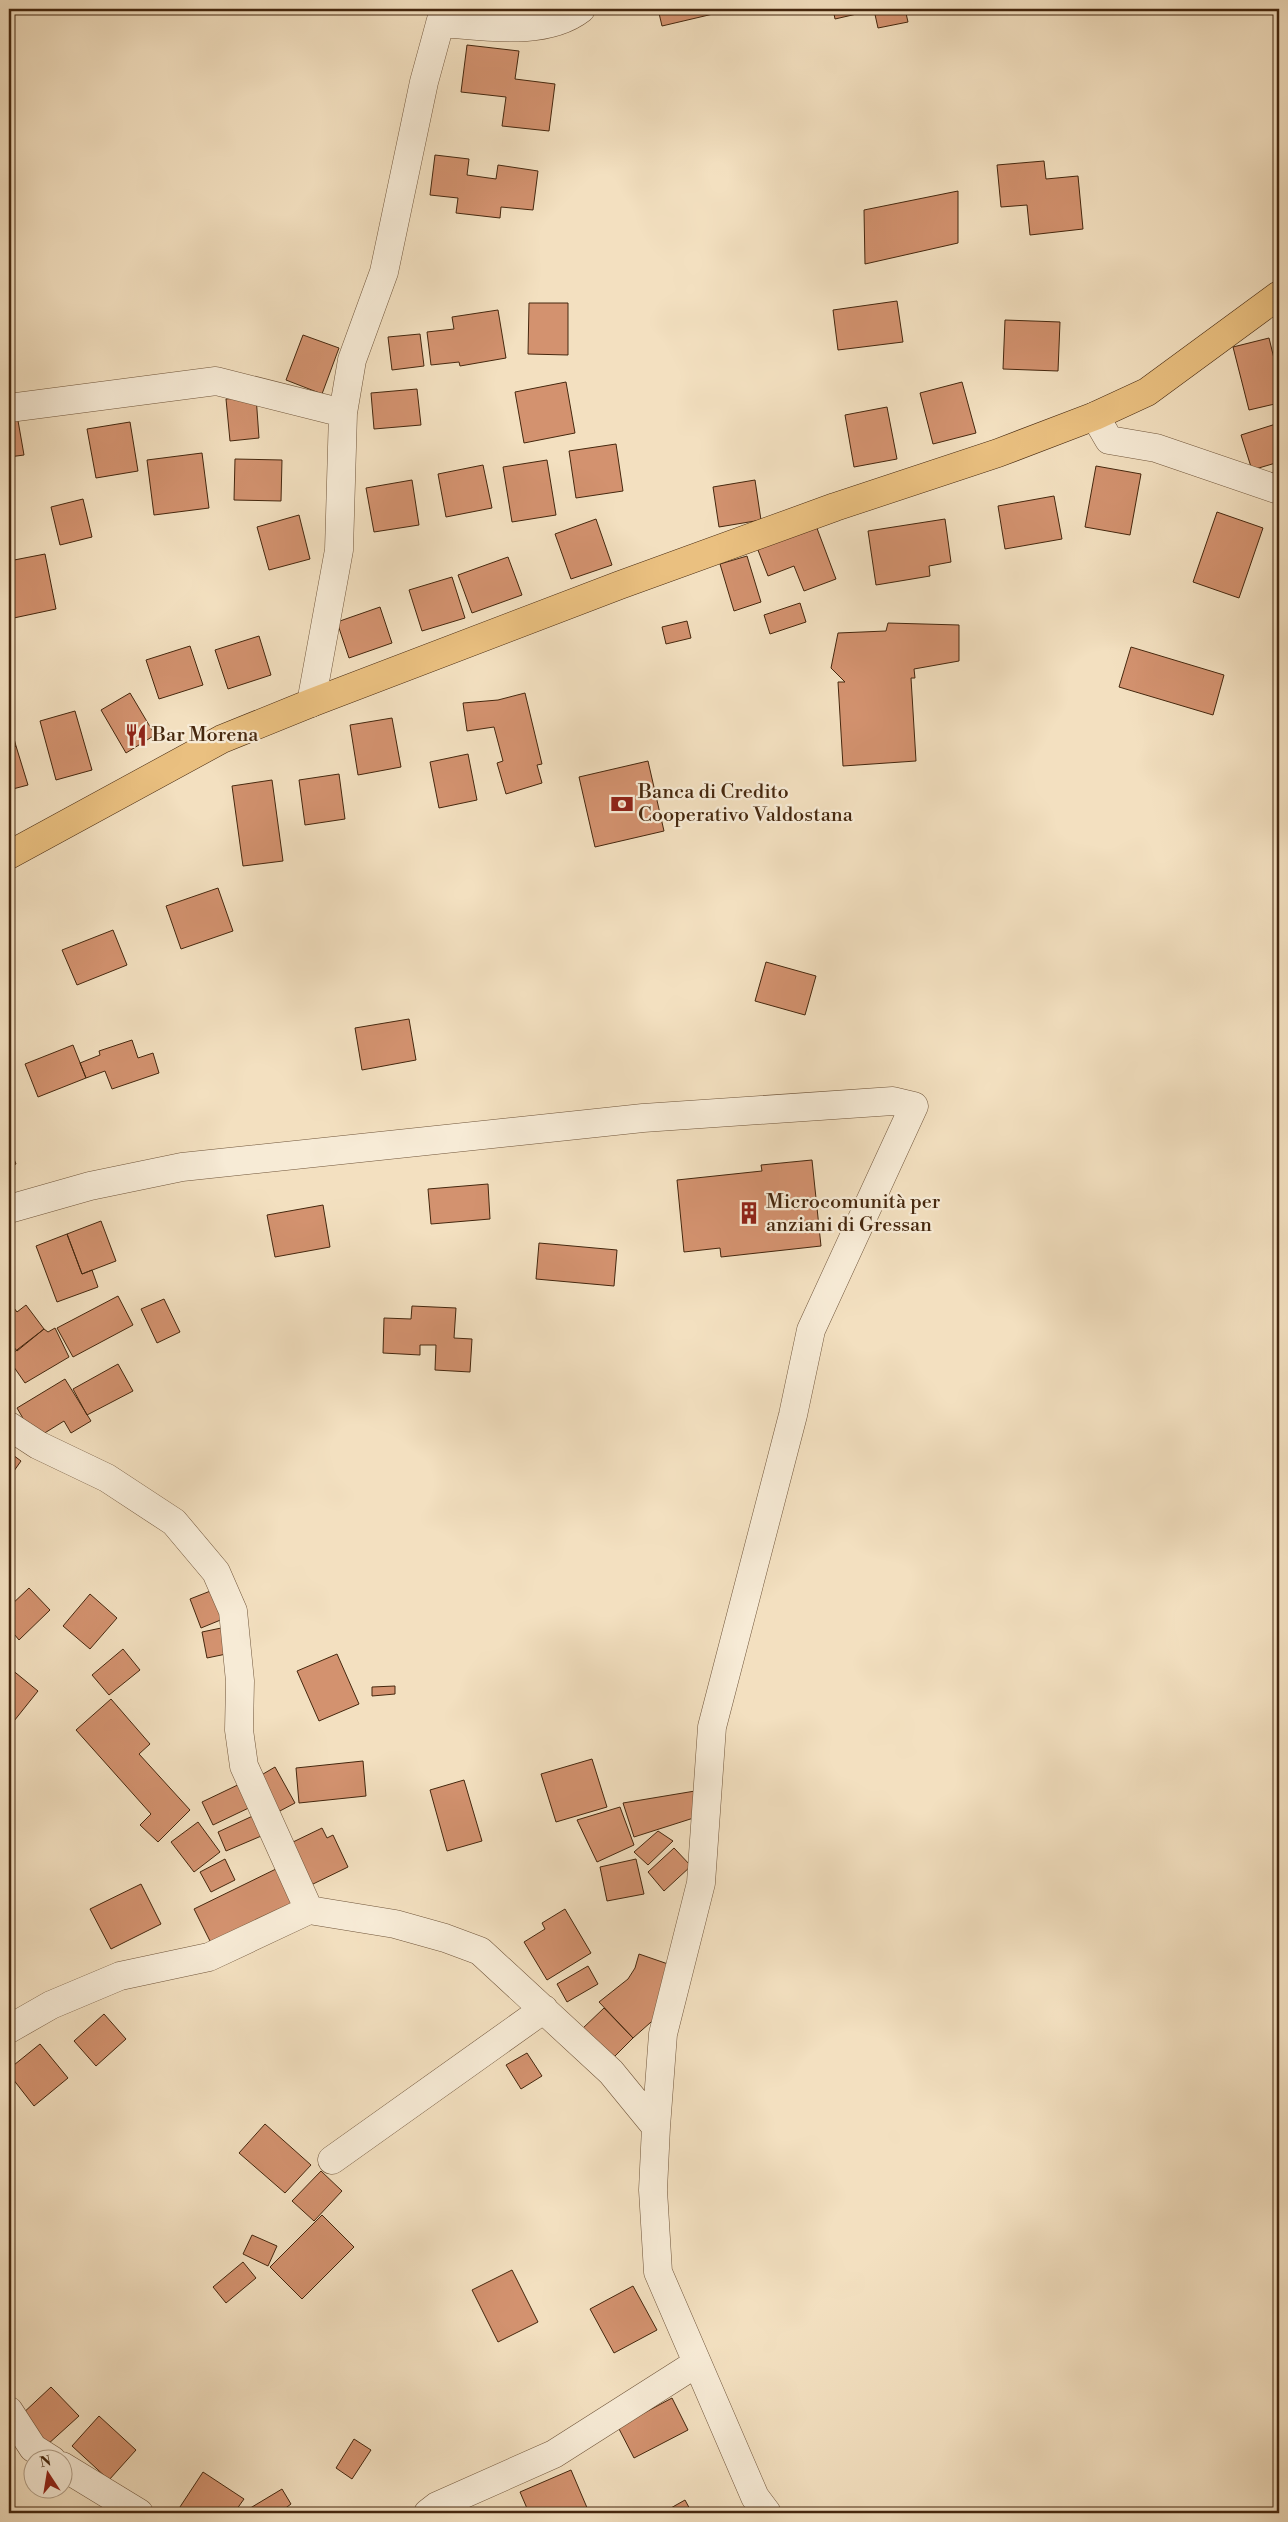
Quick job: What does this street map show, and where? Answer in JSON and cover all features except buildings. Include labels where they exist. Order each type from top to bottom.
[{"type":"main road","points":[[9,855],[222,739],[311,703],[639,578],[835,506],[998,453],[1095,416],[1148,392],[1279,295]]},
{"type":"street","points":[[311,703],[338,550],[343,413],[352,360],[384,272],[424,82],[442,16],[529,28],[574,15],[581,9]]},
{"type":"street","points":[[9,408],[216,381],[343,413]]},
{"type":"street","points":[[1095,416],[1110,440],[1156,448],[1279,490]]},
{"type":"street","points":[[9,1209],[90,1186],[192,1166],[643,1118],[893,1101],[914,1106],[811,1330],[793,1414],[712,1727],[701,1883],[663,2034],[653,2190],[658,2272],[755,2497],[767,2513]]},
{"type":"street","points":[[9,1426],[38,1445],[106,1478],[174,1522],[216,1572],[233,1611],[240,1681],[239,1730],[244,1766],[309,1910]]},
{"type":"street","points":[[9,2028],[51,2005],[120,1976],[209,1957],[309,1910],[396,1924],[445,1938],[480,1951],[611,2072],[656,2127]]},
{"type":"street","points":[[332,2160],[544,2009]]},
{"type":"street","points":[[428,2513],[437,2506],[554,2454],[697,2363]]},
{"type":"street","points":[[9,2411],[36,2450]]},
{"type":"street","points":[[72,2472],[139,2513]]},
{"type":"place","name":"Bar Morena","points":[[136,735]]},
{"type":"place","name":"Banca di Credito Cooperativo Valdostana","points":[[622,804]]},
{"type":"place","name":"Microcomunità per anziani di Gressan","points":[[749,1213]]}]
